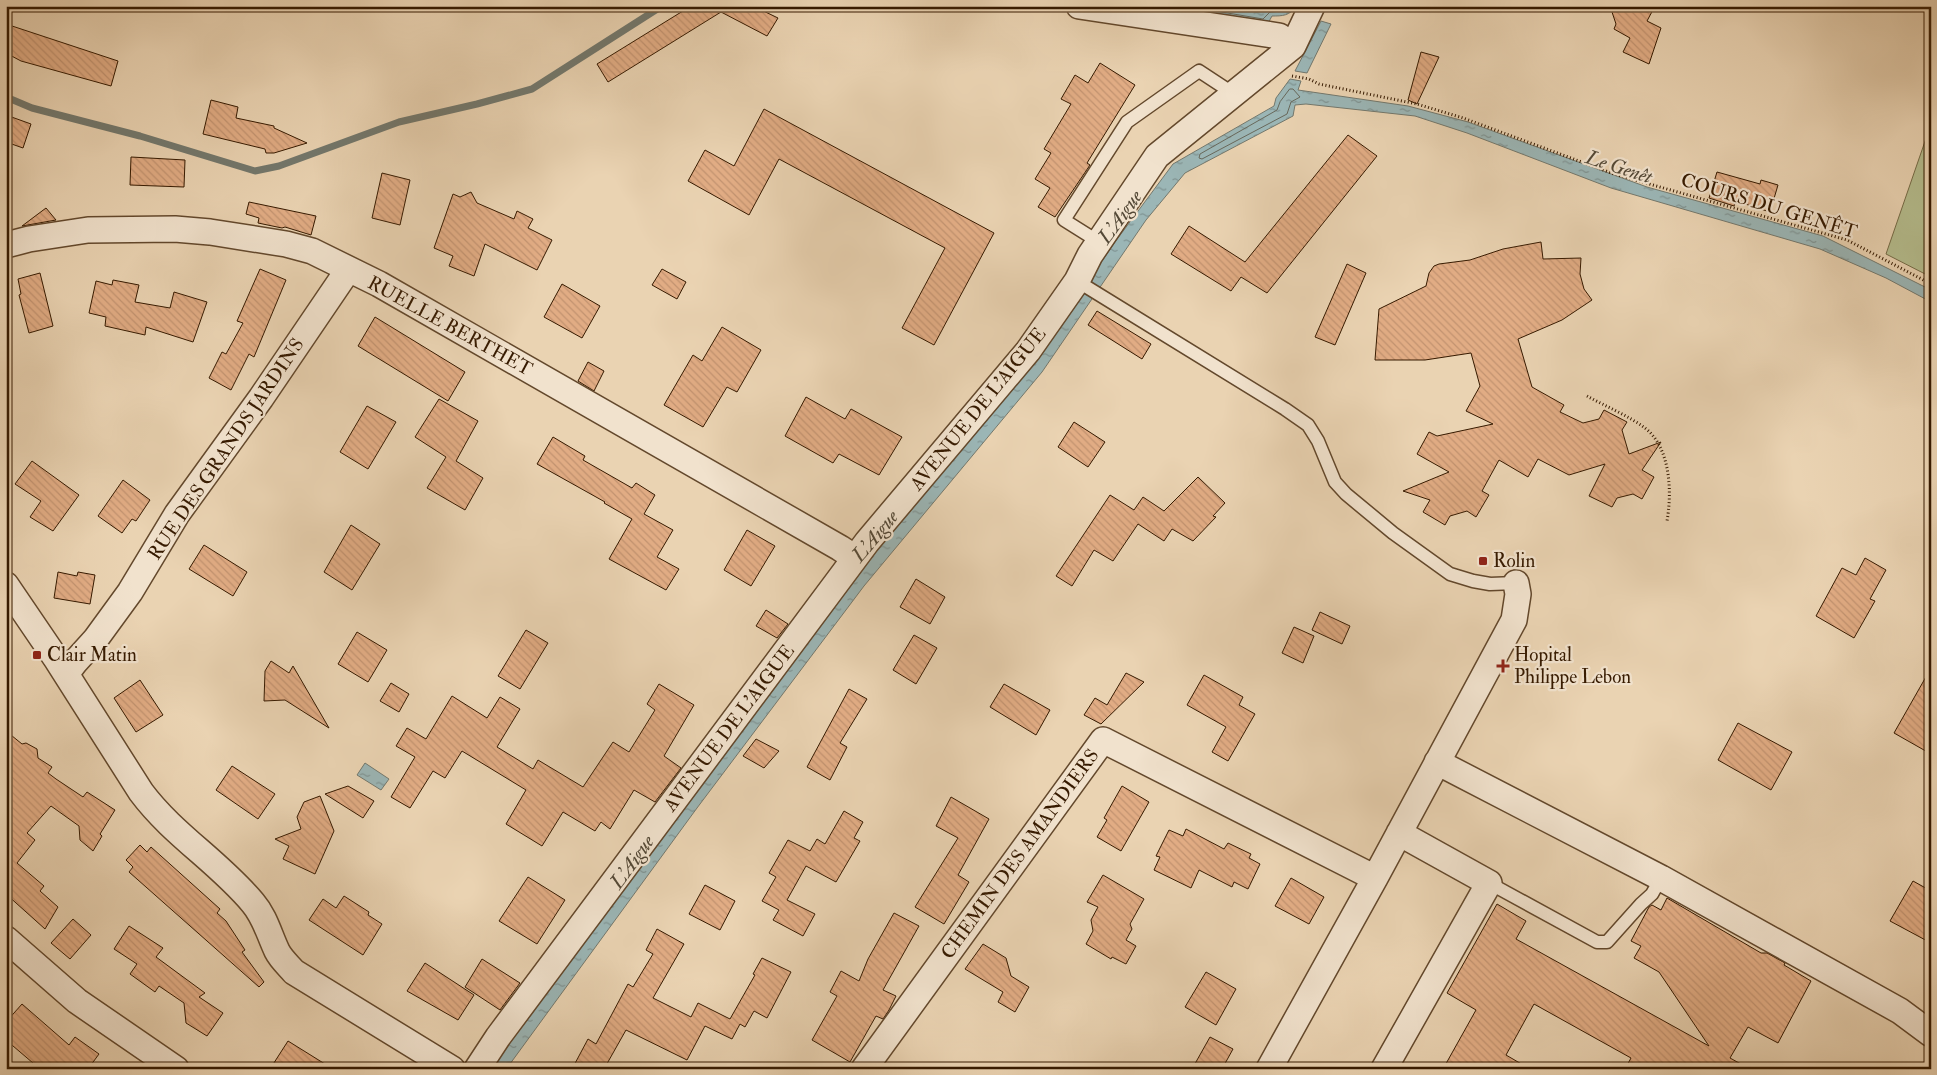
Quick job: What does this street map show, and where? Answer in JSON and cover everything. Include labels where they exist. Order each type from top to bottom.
[{"type":"street","points":[[1079,6],[1279,36],[1293,46]]},
{"type":"street","name":"AVENUE DE L'AIGUE","points":[[477,1069],[498,1037],[855,558],[1028,351],[1077,281],[1099,242],[1157,156],[1293,46],[1312,6]]},
{"type":"street","name":"RUELLE BERTHET","points":[[18,242],[68,232],[109,228],[175,229],[210,232],[286,244],[312,251],[379,284],[855,558]]},
{"type":"street","name":"RUE DES GRANDS JARDINS","points":[[66,674],[95,640],[130,592],[177,514],[261,398],[348,270]]},
{"type":"street","points":[[1269,1069],[1375,878],[1514,620],[1518,594],[1516,583]]},
{"type":"street","points":[[6,585],[66,674],[126,770],[156,812],[254,904],[268,926],[277,951],[294,972],[452,1069]]},
{"type":"street","name":"CHEMIN DES AMANDIERS","points":[[864,1069],[1104,740],[1375,878]]},
{"type":"street","points":[[1438,762],[1661,878],[1900,1011],[1931,1034]]},
{"type":"street","points":[[1384,1069],[1489,883],[1399,832]]},
{"type":"street","points":[[6,938],[77,1001],[176,1069]]},
{"type":"lane","points":[[1099,242],[1064,220],[1127,122],[1198,71],[1234,94]]},
{"type":"lane","points":[[1077,281],[1308,425],[1318,442],[1335,482],[1346,494],[1393,533],[1450,574],[1490,584],[1516,583]]},
{"type":"lane","points":[[1489,883],[1597,942],[1607,942],[1634,911],[1652,894],[1661,878]]},
{"type":"path","name":"COURS DU GENÊT","points":[[1292,75],[1309,79],[1319,84],[1410,103],[1463,118],[1614,174],[1847,240],[1931,284]]},
{"type":"path","points":[[1588,396],[1645,428],[1656,440],[1666,462],[1669,483],[1670,503],[1667,521]]},
{"type":"green space","points":[[1931,124],[1931,277],[1886,254]]},
{"type":"water","points":[[1156,6],[1296,6],[1288,14],[1272,16],[1267,25]]},
{"type":"water","points":[[1321,21],[1331,24],[1307,73],[1295,71]]},
{"type":"water","points":[[1290,79],[1301,81],[1298,90],[1408,106],[1468,122],[1647,187],[1823,236],[1931,290],[1931,302],[1886,278],[1820,249],[1611,188],[1467,133],[1415,116],[1306,104],[1295,105],[1293,116],[1185,173],[1146,220],[1042,372],[864,586],[697,808],[507,1068],[494,1061],[849,583],[1029,368],[1115,242],[1173,164],[1274,106],[1276,98]]},
{"type":"water","points":[[365,763],[389,779],[381,790],[357,775]]},
{"type":"building","points":[[691,6],[753,6],[778,18],[767,36],[721,12],[608,82],[597,64]]},
{"type":"building","points":[[1610,6],[1655,6],[1647,21],[1661,28],[1649,64],[1623,52],[1630,38],[1614,29],[1616,24]]},
{"type":"building","points":[[6,24],[118,61],[111,86],[21,61],[6,53]]},
{"type":"building","points":[[1421,52],[1439,57],[1417,104],[1408,100]]},
{"type":"building","points":[[1100,63],[1135,85],[1087,163],[1090,165],[1055,217],[1038,207],[1050,188],[1035,179],[1051,153],[1044,149],[1071,104],[1061,99],[1075,75],[1088,83]]},
{"type":"building","points":[[211,100],[238,107],[236,118],[274,126],[274,128],[307,143],[274,153],[266,153],[265,149],[203,134]]},
{"type":"building","points":[[764,109],[994,233],[934,345],[902,328],[945,248],[779,159],[749,215],[688,181],[705,150],[734,166]]},
{"type":"building","points":[[6,115],[31,124],[23,148],[6,142]]},
{"type":"building","points":[[1348,135],[1377,156],[1267,293],[1241,277],[1231,291],[1171,254],[1189,226],[1245,262]]},
{"type":"building","points":[[131,157],[185,160],[184,187],[130,185]]},
{"type":"building","points":[[1717,172],[1760,184],[1761,180],[1778,185],[1770,212],[1736,201],[1734,206],[1709,198]]},
{"type":"building","points":[[382,173],[410,180],[400,225],[372,218]]},
{"type":"building","points":[[471,192],[477,203],[514,219],[517,211],[533,219],[528,228],[552,240],[537,270],[485,244],[474,276],[449,266],[453,256],[434,248],[453,194],[460,197]]},
{"type":"building","points":[[249,202],[316,216],[311,235],[285,227],[258,223],[259,218],[246,214]]},
{"type":"building","points":[[46,208],[56,220],[22,226]]},
{"type":"building","points":[[1541,242],[1543,259],[1581,258],[1580,274],[1584,289],[1592,300],[1562,320],[1518,339],[1532,387],[1564,405],[1560,412],[1583,423],[1599,419],[1604,410],[1627,422],[1622,430],[1629,454],[1661,442],[1642,470],[1654,477],[1642,499],[1633,494],[1617,498],[1612,507],[1589,496],[1605,464],[1569,475],[1538,459],[1528,477],[1499,460],[1482,491],[1489,495],[1476,517],[1467,511],[1450,516],[1445,525],[1423,512],[1430,500],[1403,491],[1449,472],[1417,454],[1429,432],[1437,436],[1493,424],[1466,411],[1480,386],[1471,353],[1425,360],[1375,360],[1379,309],[1426,286],[1429,273],[1434,266],[1470,260],[1503,249]]},
{"type":"building","points":[[1347,264],[1366,273],[1335,345],[1315,337]]},
{"type":"building","points":[[260,269],[286,280],[254,357],[249,354],[231,390],[209,378],[222,352],[226,354],[243,323],[237,321]]},
{"type":"building","points":[[662,269],[686,282],[677,299],[652,285]]},
{"type":"building","points":[[40,273],[53,326],[29,333],[19,295],[21,294],[18,279]]},
{"type":"building","points":[[113,280],[139,285],[135,302],[170,308],[174,292],[207,302],[193,342],[146,327],[145,335],[105,326],[106,317],[89,313],[96,281],[112,285]]},
{"type":"building","points":[[562,284],[600,306],[582,338],[544,317]]},
{"type":"building","points":[[1097,311],[1151,344],[1142,359],[1088,325]]},
{"type":"building","points":[[375,317],[465,372],[448,401],[358,346]]},
{"type":"building","points":[[722,327],[761,350],[737,392],[727,387],[703,427],[664,405],[693,355],[702,361]]},
{"type":"building","points":[[588,362],[604,371],[594,391],[578,381]]},
{"type":"building","points":[[806,397],[845,419],[851,409],[902,437],[879,475],[839,454],[833,463],[785,436]]},
{"type":"building","points":[[439,399],[478,421],[456,461],[483,478],[465,510],[427,488],[446,457],[415,437]]},
{"type":"building","points":[[367,406],[396,422],[368,469],[340,452]]},
{"type":"building","points":[[1074,422],[1105,442],[1088,467],[1058,447]]},
{"type":"building","points":[[553,437],[585,456],[583,460],[632,488],[636,483],[655,495],[644,514],[673,530],[657,557],[679,569],[666,590],[609,559],[632,519],[537,464]]},
{"type":"building","points":[[32,461],[79,495],[53,531],[30,517],[41,501],[15,484]]},
{"type":"building","points":[[1198,477],[1225,503],[1213,516],[1216,517],[1193,541],[1172,529],[1164,541],[1138,524],[1113,561],[1094,550],[1072,586],[1056,576],[1110,495],[1134,510],[1143,497],[1164,511]]},
{"type":"building","points":[[123,480],[150,500],[136,521],[132,519],[122,533],[98,516]]},
{"type":"building","points":[[351,525],[380,544],[352,590],[324,572]]},
{"type":"building","points":[[747,530],[775,546],[751,586],[724,570]]},
{"type":"building","points":[[204,545],[247,572],[233,596],[189,569]]},
{"type":"building","points":[[1865,558],[1886,570],[1870,599],[1875,601],[1854,638],[1816,616],[1842,568],[1856,575]]},
{"type":"building","points":[[58,572],[77,576],[78,572],[95,575],[90,604],[54,598]]},
{"type":"building","points":[[916,579],[945,597],[930,624],[900,607]]},
{"type":"building","points":[[766,610],[788,624],[777,638],[756,626]]},
{"type":"building","points":[[1320,612],[1350,626],[1342,644],[1312,630]]},
{"type":"building","points":[[1294,627],[1314,636],[1303,663],[1282,653]]},
{"type":"building","points":[[526,630],[548,643],[520,689],[498,676]]},
{"type":"building","points":[[357,632],[387,650],[368,682],[338,664]]},
{"type":"building","points":[[914,635],[937,648],[916,684],[893,670]]},
{"type":"building","points":[[271,661],[289,673],[293,666],[329,728],[285,700],[264,701],[265,671]]},
{"type":"building","points":[[1931,668],[1931,754],[1894,733]]},
{"type":"building","points":[[1126,673],[1144,682],[1101,724],[1084,715],[1095,698],[1107,705]]},
{"type":"building","points":[[1204,675],[1243,697],[1239,705],[1255,714],[1228,761],[1212,752],[1226,727],[1187,705]]},
{"type":"building","points":[[140,680],[163,715],[136,732],[114,698]]},
{"type":"building","points":[[391,683],[409,694],[399,712],[380,701]]},
{"type":"building","points":[[659,684],[694,705],[664,756],[681,768],[655,802],[634,790],[610,829],[601,822],[595,831],[563,812],[542,846],[506,824],[526,790],[462,751],[445,778],[433,771],[410,808],[391,797],[415,757],[396,746],[407,728],[426,739],[452,696],[487,718],[500,697],[520,709],[497,747],[533,769],[538,760],[583,787],[613,742],[629,752],[655,710],[647,704]]},
{"type":"building","points":[[1004,684],[1050,710],[1036,735],[990,707]]},
{"type":"building","points":[[849,689],[867,699],[840,743],[847,747],[830,780],[807,767]]},
{"type":"building","points":[[1738,723],[1792,752],[1771,790],[1718,760]]},
{"type":"building","points":[[6,731],[22,744],[26,743],[37,749],[38,758],[52,767],[48,773],[56,779],[83,797],[87,792],[115,810],[100,834],[102,836],[93,851],[80,840],[79,826],[51,806],[27,833],[35,840],[17,863],[44,886],[40,891],[58,907],[45,929],[6,894]]},
{"type":"building","points":[[756,739],[779,751],[764,768],[743,756]]},
{"type":"building","points":[[232,766],[275,794],[258,819],[216,790]]},
{"type":"building","points":[[348,786],[374,801],[363,818],[325,794]]},
{"type":"building","points":[[1122,786],[1149,802],[1121,851],[1097,837],[1107,820],[1104,818]]},
{"type":"building","points":[[320,796],[334,831],[315,874],[283,859],[289,846],[275,839],[301,829],[297,817],[304,802]]},
{"type":"building","points":[[951,797],[989,819],[958,875],[969,882],[944,924],[915,907],[958,838],[936,826]]},
{"type":"building","points":[[844,811],[863,822],[854,838],[860,841],[836,882],[806,866],[787,900],[815,914],[803,936],[773,920],[779,910],[762,901],[776,877],[769,873],[788,840],[810,851],[817,839],[825,844]]},
{"type":"building","points":[[1186,829],[1224,849],[1228,843],[1251,854],[1249,858],[1260,864],[1248,889],[1234,882],[1232,887],[1199,870],[1191,888],[1154,870],[1160,857],[1156,856],[1169,830],[1183,836]]},
{"type":"building","points":[[140,845],[147,852],[151,847],[220,909],[217,913],[226,921],[245,950],[242,952],[264,982],[259,987],[129,872],[133,867],[126,860]]},
{"type":"building","points":[[1103,875],[1144,899],[1130,924],[1132,929],[1126,940],[1136,946],[1126,964],[1112,957],[1111,959],[1086,944],[1093,931],[1091,920],[1098,907],[1087,902]]},
{"type":"building","points":[[528,877],[565,900],[537,944],[499,921]]},
{"type":"building","points":[[1291,878],[1324,897],[1309,924],[1275,906]]},
{"type":"building","points":[[1913,881],[1931,891],[1931,943],[1890,921]]},
{"type":"building","points":[[705,885],[735,901],[720,930],[689,914]]},
{"type":"building","points":[[344,896],[369,912],[368,915],[382,924],[363,955],[309,920],[323,899],[336,908]]},
{"type":"building","points":[[1667,898],[1761,953],[1767,953],[1785,963],[1784,965],[1811,981],[1778,1043],[1748,1027],[1730,1058],[1750,1069],[1625,1069],[1631,1058],[1534,1004],[1506,1055],[1530,1069],[1443,1069],[1476,1010],[1447,993],[1497,904],[1526,921],[1516,939],[1709,1046],[1659,972],[1634,958],[1641,946],[1631,941],[1649,907],[1652,905],[1661,910]]},
{"type":"building","points":[[894,913],[919,926],[883,990],[896,996],[889,1010],[883,1019],[876,1016],[850,1062],[812,1040],[837,996],[830,992],[841,971],[859,981],[868,959]]},
{"type":"building","points":[[73,919],[91,935],[70,959],[51,943]]},
{"type":"building","points":[[129,926],[163,948],[156,957],[205,993],[199,997],[223,1013],[207,1036],[186,1023],[184,1003],[159,986],[155,992],[130,974],[137,964],[114,949]]},
{"type":"building","points":[[657,929],[684,944],[653,998],[691,1017],[698,1003],[730,1019],[755,975],[753,974],[762,958],[791,972],[767,1018],[754,1011],[745,1027],[740,1024],[732,1039],[705,1026],[687,1060],[626,1030],[604,1069],[572,1069],[588,1039],[596,1044],[628,984],[633,987],[653,954],[646,950]]},
{"type":"building","points":[[983,944],[1006,958],[1011,976],[1029,987],[1015,1012],[998,1002],[1003,992],[965,969]]},
{"type":"building","points":[[482,959],[520,983],[500,1010],[465,987]]},
{"type":"building","points":[[425,963],[474,995],[458,1020],[407,991]]},
{"type":"building","points":[[1206,972],[1236,989],[1216,1025],[1185,1007]]},
{"type":"building","points":[[22,1004],[69,1045],[75,1037],[99,1054],[88,1069],[40,1069],[6,1040],[6,1022]]},
{"type":"building","points":[[1210,1037],[1233,1049],[1222,1069],[1192,1069]]},
{"type":"building","points":[[288,1041],[333,1069],[270,1069]]},
{"type":"waterway","points":[[6,97],[32,108],[140,136],[255,171],[279,166],[399,122],[532,89],[662,6]]},
{"type":"place","name":"Rolin","points":[[1483,561]]},
{"type":"place","name":"Clair Matin","points":[[37,655]]},
{"type":"place","name":"Hopital Philippe Lebon","points":[[1503,666]]},
{"type":"water label","name":"Le Genêt","points":[[1619,167]]},
{"type":"water label","name":"L'Aigue","points":[[1120,217]]},
{"type":"water label","name":"L'Aigue","points":[[875,536]]},
{"type":"water label","name":"L'Aigue","points":[[632,862]]}]
